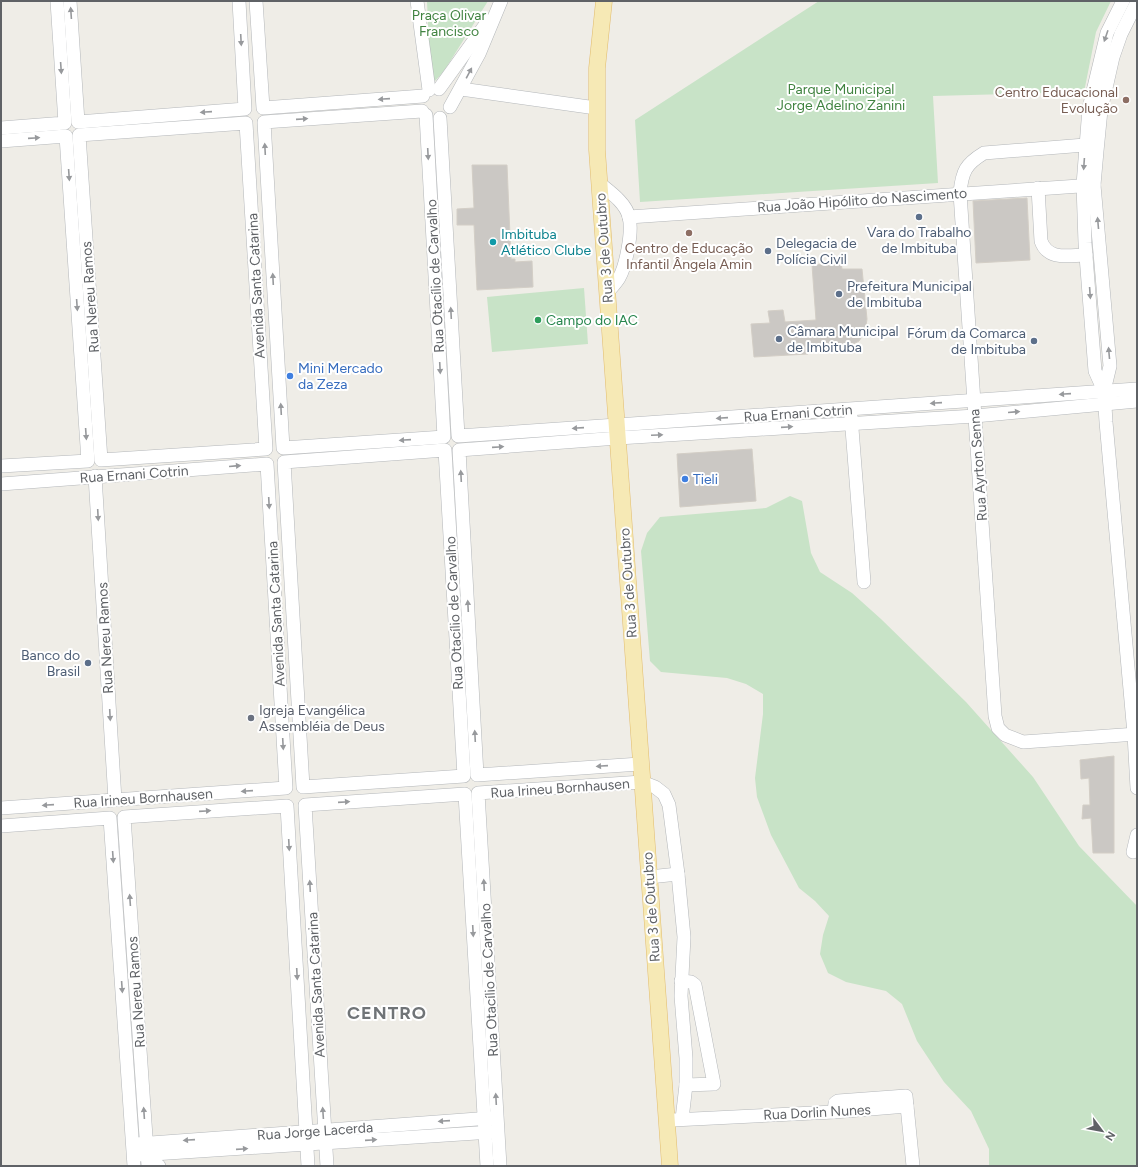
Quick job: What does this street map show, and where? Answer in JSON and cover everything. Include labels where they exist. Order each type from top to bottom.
[{"type":"main road","name":"Rua 3 de Outubro","points":[[604,1],[597,68],[596,108],[599,183],[649,877],[674,1120],[670,1166]]},
{"type":"street","name":"Rua Nereu Ramos","points":[[57,1],[59,40],[72,129],[87,256],[101,460]]},
{"type":"street","name":"Rua Nereu Ramos","points":[[70,1],[73,40],[72,129],[74,257],[88,460]]},
{"type":"street","points":[[239,1],[245,109],[243,117],[246,123]]},
{"type":"street","points":[[256,1],[263,108],[266,115],[264,122]]},
{"type":"street","points":[[417,1],[430,92]]},
{"type":"street","points":[[1105,397],[1095,371],[1086,255],[1089,185],[1095,109],[1107,33],[1123,1]]},
{"type":"street","points":[[1137,2],[1119,40],[1095,109],[1085,145],[1110,366],[1105,397],[1136,734],[1137,788]]},
{"type":"street","points":[[424,113],[421,104],[500,3]]},
{"type":"street","points":[[1,128],[159,130],[246,123],[255,127],[264,122],[424,113],[435,118],[440,118],[445,115],[461,89],[487,37],[500,3]]},
{"type":"street","points":[[59,40],[73,40]]},
{"type":"street","points":[[461,89],[596,108]]},
{"type":"street","points":[[1,141],[158,116],[245,109],[254,104],[263,108],[353,101],[430,92],[448,96],[450,107]]},
{"type":"street","points":[[353,101],[355,116]]},
{"type":"street","name":"Rua Otacílio de Carvalho","points":[[424,113],[444,437]]},
{"type":"street","points":[[158,116],[159,130]]},
{"type":"street","name":"Rua Otacílio de Carvalho","points":[[440,118],[458,436]]},
{"type":"street","name":"Avenida Santa Catarina","points":[[264,122],[283,448]]},
{"type":"street","name":"Avenida Santa Catarina","points":[[246,123],[266,449]]},
{"type":"street","name":"Rua Ayrton Senna","points":[[1085,145],[984,153],[971,161],[962,175],[960,193],[995,716],[998,728],[1005,734],[1023,742],[1136,734]]},
{"type":"street","points":[[599,183],[618,198],[629,217],[629,236],[625,260],[619,278],[607,293]]},
{"type":"street","name":"Rua João Hipólito do Nascimento","points":[[629,217],[1089,185]]},
{"type":"street","points":[[1038,188],[1041,241],[1044,248],[1053,255],[1086,255]]},
{"type":"street","points":[[430,196],[445,195]]},
{"type":"street","points":[[74,257],[87,256]]},
{"type":"street","points":[[434,264],[448,263]]},
{"type":"street","points":[[439,347],[453,346]]},
{"type":"street","points":[[82,380],[96,378]]},
{"type":"street","name":"Rua Ernani Cotrin","points":[[458,436],[523,432],[763,429],[975,416],[1105,397],[1137,389]]},
{"type":"street","name":"Rua Ernani Cotrin","points":[[459,450],[525,445],[617,432],[762,416],[974,401],[1105,397],[1137,401]]},
{"type":"street","points":[[851,410],[864,582]]},
{"type":"street","points":[[762,416],[763,429]]},
{"type":"street","points":[[523,432],[525,445]]},
{"type":"street","points":[[450,434],[458,436],[462,444],[459,450],[451,453],[445,450],[284,462],[277,467],[267,464],[264,458],[266,449],[274,444],[283,448],[332,444],[444,437],[450,434]]},
{"type":"street","points":[[444,437],[442,442],[445,450]]},
{"type":"street","points":[[383,441],[384,455]]},
{"type":"street","points":[[332,444],[333,459]]},
{"type":"street","points":[[283,448],[286,453],[284,462]]},
{"type":"street","name":"Rua Ernani Cotrin","points":[[101,460],[266,449]]},
{"type":"street","name":"Rua Otacílio de Carvalho","points":[[445,450],[464,776]]},
{"type":"street","name":"Rua Otacílio de Carvalho","points":[[459,450],[477,775]]},
{"type":"street","points":[[207,453],[208,468]]},
{"type":"street","points":[[160,456],[161,472]]},
{"type":"street","points":[[96,457],[101,460],[104,464],[104,470],[100,474],[95,476],[87,472],[85,466],[88,460],[96,457]]},
{"type":"street","name":"Rua Ernani Cotrin","points":[[1,466],[88,460]]},
{"type":"street","name":"Avenida Santa Catarina","points":[[284,462],[304,787]]},
{"type":"street","points":[[37,464],[38,481]]},
{"type":"street","name":"Avenida Santa Catarina","points":[[267,464],[286,788]]},
{"type":"street","name":"Rua Ernani Cotrin","points":[[1,484],[267,464]]},
{"type":"street","name":"Rua Nereu Ramos","points":[[95,476],[115,800]]},
{"type":"street","points":[[451,557],[465,556]]},
{"type":"street","points":[[457,664],[471,664]]},
{"type":"street","name":"Rua Irineu Bornhausen","points":[[477,775],[640,764]]},
{"type":"street","points":[[561,769],[563,788]]},
{"type":"street","points":[[470,773],[477,775],[482,784],[478,793],[472,796],[465,794],[305,805],[294,809],[287,806],[283,795],[286,788],[292,784],[304,787],[402,780],[464,776],[470,773]]},
{"type":"street","points":[[464,776],[460,785],[465,794]]},
{"type":"street","points":[[402,780],[404,798]]},
{"type":"street","points":[[642,782],[655,787],[664,794],[669,805],[684,936],[681,981],[686,1085],[674,1120]]},
{"type":"street","name":"Rua Irineu Bornhausen","points":[[478,793],[642,782]]},
{"type":"street","points":[[304,787],[308,798],[305,805]]},
{"type":"street","name":"Rua Irineu Bornhausen","points":[[1,808],[286,788]]},
{"type":"street","name":"Rua Otacílio de Carvalho","points":[[478,793],[489,985],[490,1118]]},
{"type":"street","name":"Rua Otacílio de Carvalho","points":[[465,794],[476,986],[491,1132],[500,1166]]},
{"type":"street","points":[[177,796],[179,813]]},
{"type":"street","points":[[115,800],[121,801],[126,805],[127,811],[124,817],[116,820],[110,818],[106,809],[109,803],[115,800]]},
{"type":"street","name":"Avenida Santa Catarina","points":[[305,805],[327,1166]]},
{"type":"street","name":"Avenida Santa Catarina","points":[[287,806],[308,1166]]},
{"type":"street","name":"Rua Irineu Bornhausen","points":[[124,817],[287,806]]},
{"type":"street","name":"Rua Nereu Ramos","points":[[124,817],[147,1155]]},
{"type":"street","name":"Rua Nereu Ramos","points":[[110,818],[133,1155]]},
{"type":"street","name":"Rua Irineu Bornhausen","points":[[1,826],[110,818]]},
{"type":"street","points":[[1132,852],[1137,835]]},
{"type":"street","points":[[468,846],[481,846]]},
{"type":"street","points":[[649,877],[678,874]]},
{"type":"street","points":[[293,907],[311,906]]},
{"type":"street","points":[[118,925],[131,924]]},
{"type":"street","points":[[474,950],[487,949]]},
{"type":"street","points":[[681,981],[691,982],[695,985],[714,1084],[686,1085]]},
{"type":"street","points":[[476,986],[489,985]]},
{"type":"street","points":[[299,1009],[317,1008]]},
{"type":"street","points":[[127,1059],[140,1058]]},
{"type":"street","points":[[303,1079],[321,1078]]},
{"type":"street","name":"Rua Dorlin Nunes","points":[[674,1120],[834,1112],[907,1106],[913,1166]]},
{"type":"street","name":"Rua Jorge Lacerda","points":[[325,1137],[490,1118]]},
{"type":"street","name":"Rua Otacílio de Carvalho","points":[[487,1166],[491,1132]]},
{"type":"street","name":"Rua Jorge Lacerda","points":[[133,1155],[147,1155],[216,1144],[307,1138],[491,1132]]},
{"type":"street","points":[[147,1155],[159,1166]]},
{"type":"green space","name":"Praça Olivar Francisco","points":[[427,1],[488,1],[444,71],[435,81],[430,70]]},
{"type":"green space","name":"Parque Municipal Jorge Adelino Zanini","points":[[819,1],[1111,1],[1096,32],[1084,92],[933,96],[938,183],[640,202],[635,120]]},
{"type":"green space","name":"Campo do IAC","points":[[584,288],[588,344],[492,352],[487,297]]},
{"type":"green space","points":[[790,496],[802,501],[811,553],[820,572],[852,593],[881,619],[966,702],[1033,777],[1079,846],[1137,906],[1137,1166],[989,1166],[989,1149],[971,1111],[944,1082],[917,1041],[902,1004],[886,991],[846,982],[828,973],[820,954],[823,935],[829,916],[815,901],[799,888],[771,835],[757,797],[755,778],[763,714],[763,694],[746,684],[727,678],[661,672],[650,661],[641,551],[647,533],[660,517],[766,508]]},
{"type":"building","name":"Imbituba Atlético Clube","points":[[472,165],[507,165],[511,259],[515,259],[515,262],[532,261],[533,287],[477,290],[474,225],[457,225],[457,209],[474,208]]},
{"type":"building","points":[[1027,198],[1030,260],[976,263],[973,201]]},
{"type":"building","name":"Prefeitura Municipal de Imbituba","points":[[841,262],[842,269],[862,269],[867,319],[865,332],[859,341],[846,348],[807,351],[808,354],[754,357],[751,324],[770,323],[768,311],[783,310],[785,322],[816,320],[812,265]]},
{"type":"building","points":[[752,449],[756,501],[680,507],[677,454]]},
{"type":"building","points":[[1114,756],[1114,853],[1093,853],[1091,818],[1082,819],[1083,805],[1090,805],[1089,778],[1081,779],[1080,760]]},
{"type":"place","name":"Centro Educacional Evolução","points":[[1126,100]]},
{"type":"place","name":"Vara do Trabalho de Imbituba","points":[[919,217]]},
{"type":"place","name":"Centro de Educação Infantil Ângela Amin","points":[[689,233]]},
{"type":"place","name":"Imbituba Atlético Clube","points":[[493,242]]},
{"type":"place","name":"Delegacia de Polícia Civil","points":[[768,251]]},
{"type":"place","name":"Prefeitura Municipal de Imbituba","points":[[839,294]]},
{"type":"place","name":"Campo do IAC","points":[[538,320]]},
{"type":"place","name":"Câmara Municipal de Imbituba","points":[[779,339]]},
{"type":"place","name":"Fórum da Comarca de Imbituba","points":[[1034,341]]},
{"type":"place","name":"Mini Mercado da Zeza","points":[[290,376]]},
{"type":"place","name":"Tieli","points":[[685,479]]},
{"type":"place","name":"Banco do Brasil","points":[[88,663]]},
{"type":"place","name":"Igreja Evangélica Assembléia de Deus","points":[[251,718]]},
{"type":"district","name":"CENTRO","points":[[387,1013]]}]
